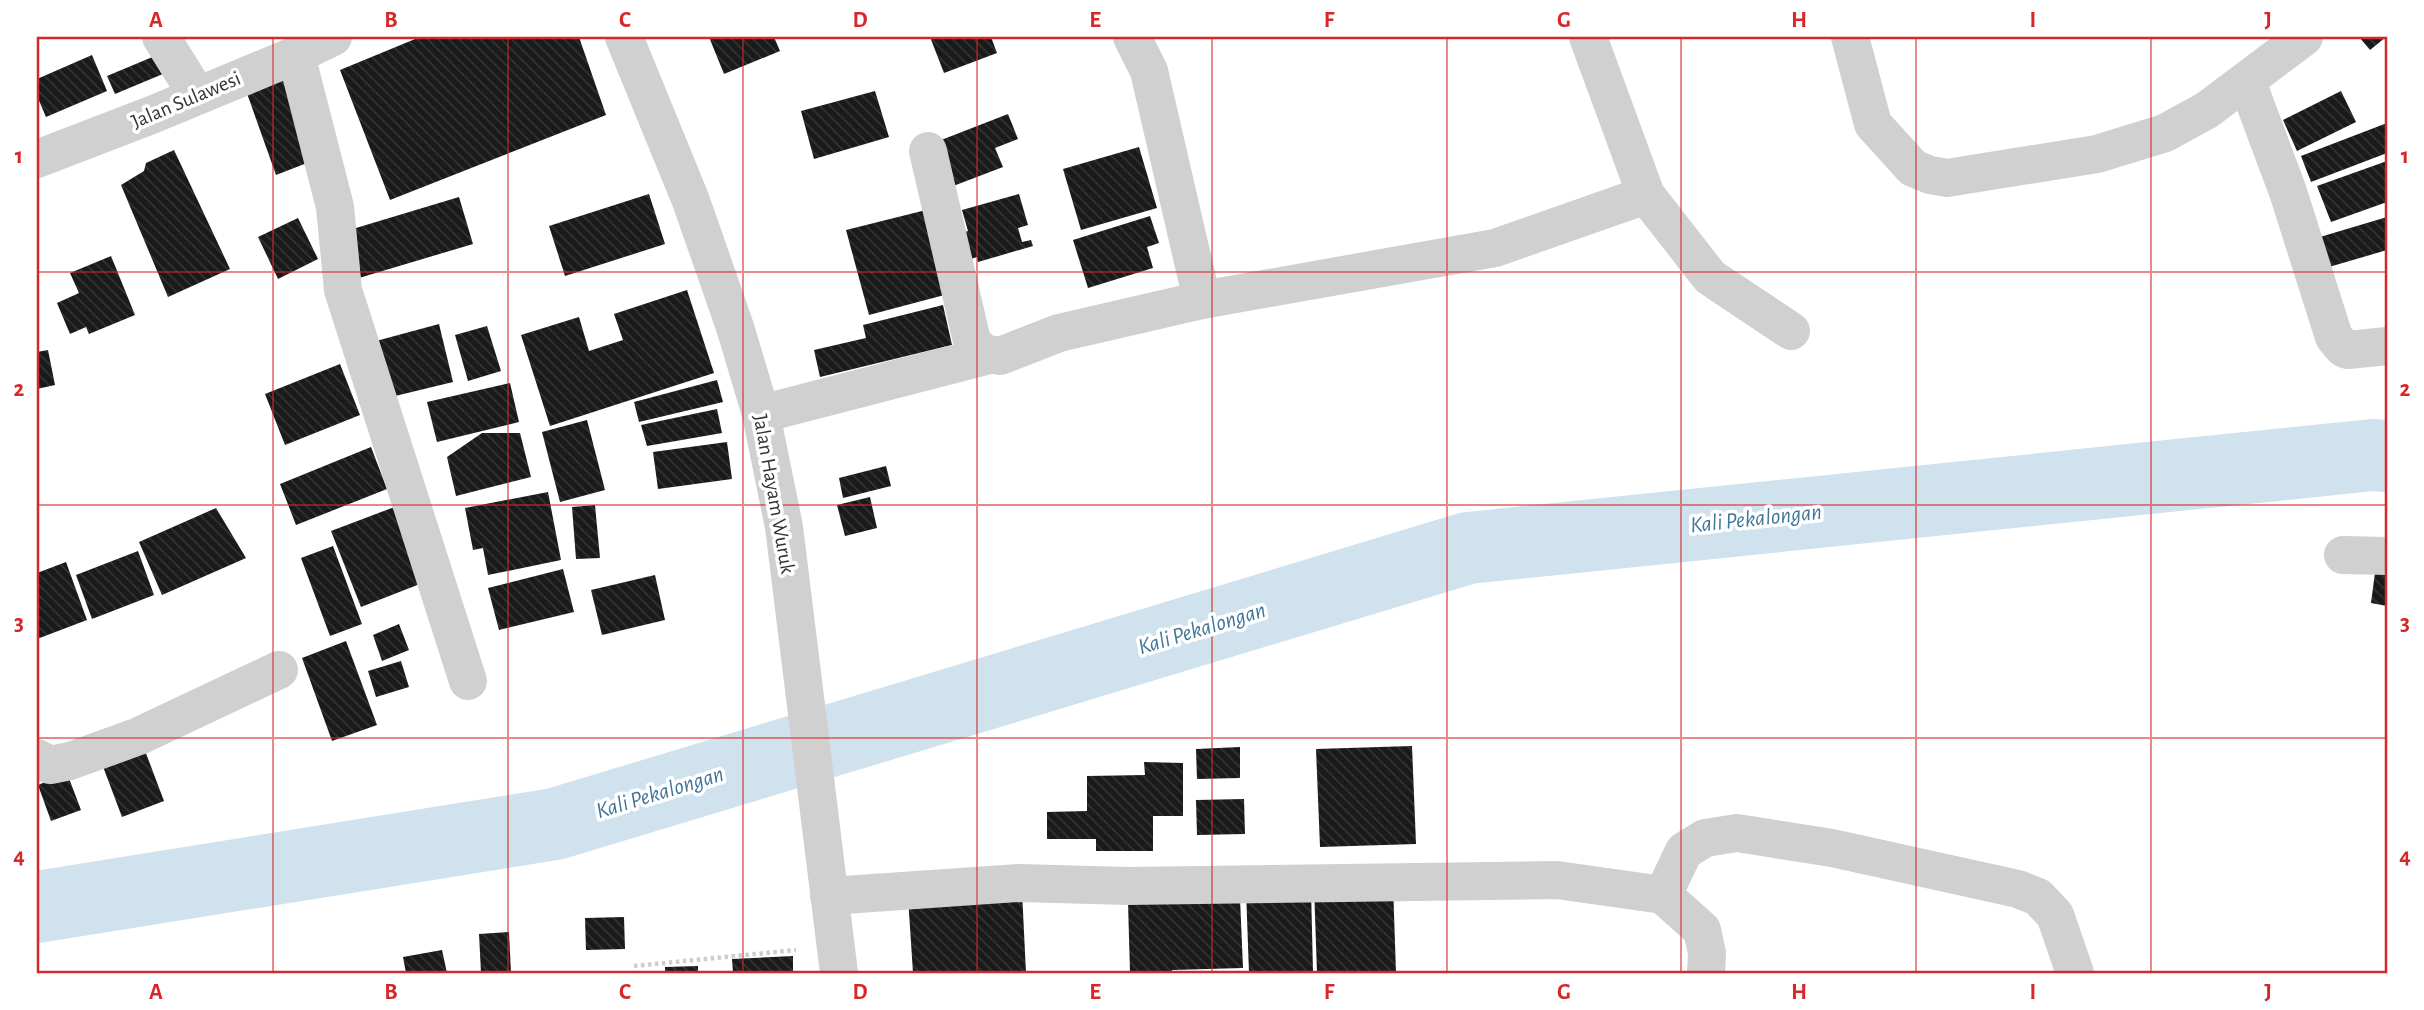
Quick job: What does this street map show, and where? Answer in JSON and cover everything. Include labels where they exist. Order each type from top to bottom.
[{"type":"street","points":[[161,37],[197,95]]},
{"type":"street","name":"Jalan Hayam Wuruk","points":[[624,37],[691,201],[736,327],[761,414],[784,527],[837,959]]},
{"type":"street","points":[[1132,37],[1149,71],[1202,300]]},
{"type":"street","points":[[1588,37],[1646,195],[1710,277],[1791,331]]},
{"type":"street","points":[[1850,37],[1873,124],[1913,168],[1947,178],[2097,154],[2165,133],[2207,110],[2247,82],[2302,37]]},
{"type":"street","points":[[317,43],[342,290],[468,681]]},
{"type":"street","name":"Jalan Sulawesi","points":[[40,152],[197,95],[317,43]]},
{"type":"street","points":[[2247,82],[2293,204],[2334,337],[2348,350],[2387,346]]},
{"type":"street","points":[[928,151],[972,341],[983,353],[1000,356],[1059,333],[1202,300],[1495,248],[1646,195]]},
{"type":"street","points":[[761,414],[989,355]]},
{"type":"street","points":[[2343,555],[2387,556]]},
{"type":"street","points":[[37,758],[50,765],[70,761],[139,736],[279,670]]},
{"type":"street","points":[[1663,895],[1684,851],[1705,838],[1737,832],[1832,848],[2018,889],[2038,897],[2055,915],[2075,973]]},
{"type":"street","points":[[828,888],[1020,883],[1128,887],[1557,880],[1663,895],[1702,930],[1707,953],[1706,973]]},
{"type":"path","points":[[634,966],[837,959]]},
{"type":"building","points":[[420,37],[579,37],[606,115],[390,200],[340,70]]},
{"type":"building","points":[[709,37],[774,37],[780,51],[724,74]]},
{"type":"building","points":[[930,37],[991,37],[997,53],[944,73]]},
{"type":"building","points":[[2359,37],[2386,37],[2370,50]]},
{"type":"building","points":[[162,53],[170,71],[115,94],[107,76]]},
{"type":"building","points":[[92,55],[107,91],[46,117],[37,96],[37,79]]},
{"type":"building","points":[[288,70],[320,158],[276,175],[244,85]]},
{"type":"building","points":[[875,91],[889,137],[814,159],[801,111]]},
{"type":"building","points":[[2341,91],[2356,122],[2297,151],[2283,120]]},
{"type":"building","points":[[1008,114],[1018,139],[995,148],[1003,167],[948,188],[931,144]]},
{"type":"building","points":[[2387,123],[2387,153],[2311,182],[2301,156]]},
{"type":"building","points":[[1139,147],[1157,208],[1081,230],[1063,169]]},
{"type":"building","points":[[174,150],[230,269],[168,297],[121,185],[144,171],[146,163]]},
{"type":"building","points":[[2387,161],[2387,202],[2331,222],[2317,186]]},
{"type":"building","points":[[649,194],[665,244],[565,276],[549,226]]},
{"type":"building","points":[[1019,194],[1028,225],[1018,228],[1022,242],[1031,240],[1033,246],[978,262],[977,257],[965,261],[957,234],[968,231],[962,210]]},
{"type":"building","points":[[459,197],[473,244],[359,278],[346,231]]},
{"type":"building","points":[[930,209],[952,293],[869,315],[846,230]]},
{"type":"building","points":[[1150,216],[1159,243],[1147,247],[1153,268],[1088,288],[1073,240]]},
{"type":"building","points":[[2387,217],[2387,250],[2329,267],[2320,237]]},
{"type":"building","points":[[298,218],[318,259],[278,279],[258,237]]},
{"type":"building","points":[[111,256],[135,315],[89,334],[86,327],[70,334],[57,303],[79,293],[70,273]]},
{"type":"building","points":[[687,290],[714,373],[550,426],[521,335],[579,317],[589,351],[623,340],[614,314]]},
{"type":"building","points":[[943,305],[952,345],[820,377],[814,350],[866,338],[863,325]]},
{"type":"building","points":[[439,324],[453,382],[391,397],[376,341]]},
{"type":"building","points":[[487,326],[501,371],[468,381],[455,335]]},
{"type":"building","points":[[48,350],[55,385],[37,389],[37,352]]},
{"type":"building","points":[[340,364],[360,415],[285,445],[265,394]]},
{"type":"building","points":[[717,380],[723,402],[639,422],[634,402]]},
{"type":"building","points":[[510,383],[519,422],[437,442],[427,402]]},
{"type":"building","points":[[717,409],[722,433],[647,446],[641,425]]},
{"type":"building","points":[[587,420],[605,490],[560,502],[542,432]]},
{"type":"building","points":[[482,433],[520,433],[531,477],[456,496],[447,457]]},
{"type":"building","points":[[727,442],[732,479],[658,489],[653,452]]},
{"type":"building","points":[[371,447],[387,489],[296,525],[280,484]]},
{"type":"building","points":[[886,466],[891,486],[843,498],[839,478]]},
{"type":"building","points":[[548,492],[561,560],[488,575],[483,548],[473,550],[465,508]]},
{"type":"building","points":[[870,497],[877,528],[845,536],[837,505]]},
{"type":"building","points":[[595,505],[600,558],[576,559],[572,507]]},
{"type":"building","points":[[397,506],[425,582],[361,607],[331,531]]},
{"type":"building","points":[[216,508],[246,558],[162,595],[139,542]]},
{"type":"building","points":[[333,546],[362,624],[330,636],[301,558]]},
{"type":"building","points":[[138,551],[154,595],[92,619],[76,575]]},
{"type":"building","points":[[66,562],[87,620],[37,639],[37,573]]},
{"type":"building","points":[[2376,565],[2387,567],[2387,606],[2371,603]]},
{"type":"building","points":[[563,569],[574,612],[499,630],[488,588]]},
{"type":"building","points":[[655,575],[665,620],[602,635],[591,590]]},
{"type":"building","points":[[399,624],[409,650],[382,661],[373,635]]},
{"type":"building","points":[[346,641],[377,725],[332,741],[302,658]]},
{"type":"building","points":[[401,661],[409,687],[376,697],[368,671]]},
{"type":"building","points":[[1412,746],[1416,844],[1320,847],[1316,749]]},
{"type":"building","points":[[1240,747],[1240,778],[1197,779],[1196,749]]},
{"type":"building","points":[[144,748],[164,801],[122,817],[102,764]]},
{"type":"building","points":[[1144,762],[1183,763],[1183,816],[1153,816],[1153,851],[1096,851],[1096,839],[1047,839],[1047,812],[1087,811],[1087,776],[1145,775]]},
{"type":"building","points":[[67,773],[81,810],[51,821],[38,785]]},
{"type":"building","points":[[1244,799],[1245,834],[1197,835],[1196,800]]},
{"type":"building","points":[[1393,884],[1396,973],[1317,973],[1314,887]]},
{"type":"building","points":[[1311,888],[1313,973],[1249,973],[1246,890]]},
{"type":"building","points":[[1022,891],[1026,973],[913,973],[908,897]]},
{"type":"building","points":[[1240,898],[1243,968],[1130,973],[1128,902]]},
{"type":"building","points":[[624,917],[625,949],[586,950],[585,918]]},
{"type":"building","points":[[509,932],[511,973],[481,973],[479,934]]},
{"type":"building","points":[[442,950],[447,973],[406,973],[403,957]]},
{"type":"building","points":[[793,956],[793,973],[733,973],[732,959]]},
{"type":"building","points":[[698,966],[698,973],[665,973],[665,967]]},
{"type":"waterway","name":"Kali Pekalongan","points":[[37,907],[555,824],[1468,548],[2373,455],[2387,456]]}]
